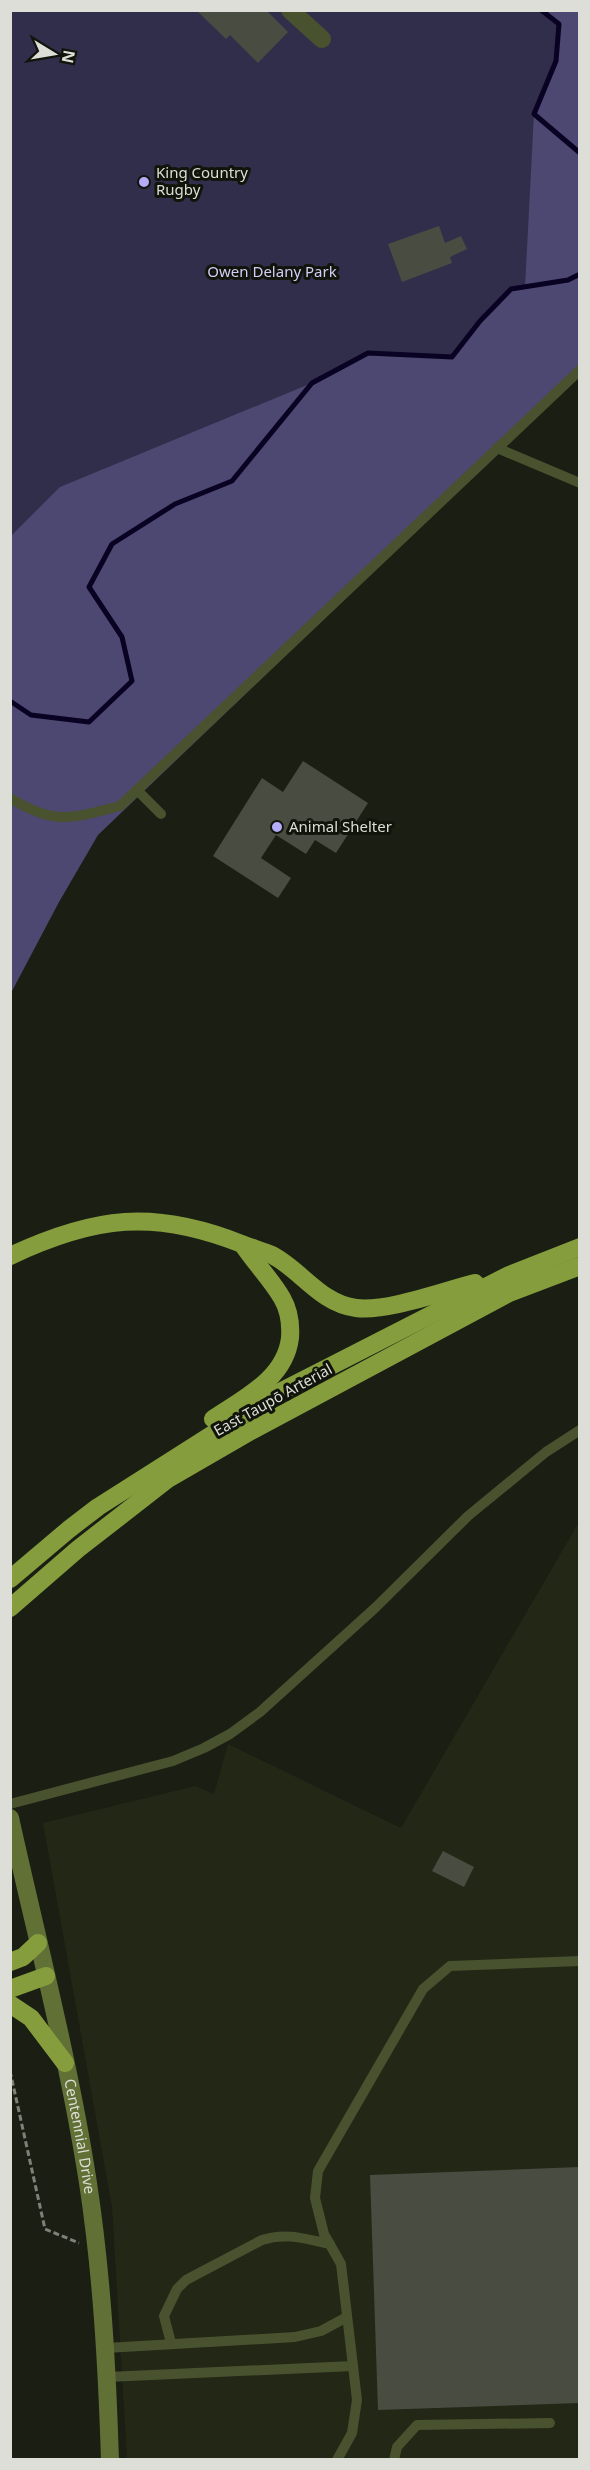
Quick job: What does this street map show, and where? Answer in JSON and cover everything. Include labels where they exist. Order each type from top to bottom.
[{"type":"highway","points":[[10,1256],[69,1231],[123,1221],[152,1221],[198,1228],[273,1256],[331,1300],[357,1308],[395,1304],[509,1275]]},
{"type":"highway","points":[[98,1507],[125,1476],[261,1388],[286,1357],[291,1327],[289,1314],[279,1293],[243,1245]]},
{"type":"highway","name":"East Taupō Arterial","points":[[10,1579],[98,1507],[276,1394],[509,1275],[579,1247]]},
{"type":"highway","name":"East Taupō Arterial","points":[[10,1608],[78,1549],[168,1479],[251,1431],[508,1293],[579,1266]]},
{"type":"highway","points":[[10,1962],[23,1957],[38,1943]]},
{"type":"highway","points":[[10,1989],[46,1977]]},
{"type":"highway","points":[[10,2004],[31,2018],[65,2063]]},
{"type":"street","points":[[290,10],[322,39]]},
{"type":"street","name":"Centennial Drive","points":[[10,1818],[79,2126],[97,2251],[106,2348],[110,2460]]},
{"type":"lane","points":[[10,798],[34,813],[68,818],[120,806],[579,370]]},
{"type":"lane","points":[[497,448],[579,483]]},
{"type":"lane","points":[[137,790],[161,814]]},
{"type":"lane","points":[[10,1804],[173,1761],[230,1734],[260,1712],[375,1608],[468,1516],[546,1452],[579,1430]]},
{"type":"lane","points":[[337,2460],[352,2433],[357,2400],[341,2264],[324,2234],[315,2198],[318,2171],[423,1989],[450,1966],[579,1961]]},
{"type":"lane","points":[[171,2343],[164,2316],[177,2289],[186,2280],[274,2236],[292,2235],[330,2244]]},
{"type":"lane","points":[[106,2348],[296,2337],[321,2331],[347,2317]]},
{"type":"lane","points":[[107,2377],[353,2366]]},
{"type":"lane","points":[[394,2460],[397,2448],[417,2425],[550,2423]]},
{"type":"path","points":[[10,2071],[45,2229],[97,2251]]},
{"type":"shaded area","points":[[541,11],[579,11],[579,375],[98,835],[59,902],[11,993],[11,536],[60,487],[312,383],[368,353],[452,357],[480,321],[511,289],[525,287],[534,114],[556,61],[559,25]]},
{"type":"shaded area","points":[[579,1522],[579,2459],[127,2459],[112,2207],[43,1823],[195,1786],[214,1794],[228,1744],[401,1828]]},
{"type":"green space","name":"Owen Delany Park","points":[[11,11],[579,11],[579,337],[75,839],[11,956]]},
{"type":"building","points":[[196,10],[266,10],[288,32],[258,63],[230,35],[226,39]]},
{"type":"building","points":[[439,226],[445,243],[461,236],[467,249],[450,257],[452,263],[402,282],[388,244]]},
{"type":"building","name":"Animal Shelter","points":[[303,761],[368,803],[336,853],[315,840],[306,854],[276,835],[261,858],[291,878],[278,898],[213,856],[262,778],[283,792]]},
{"type":"building","points":[[443,1851],[474,1867],[464,1887],[432,1871]]},
{"type":"building","points":[[579,2167],[579,2403],[378,2410],[370,2175]]},
{"type":"waterway","points":[[541,10],[559,24],[556,61],[534,114],[580,153]]},
{"type":"waterway","points":[[10,701],[31,715],[89,722],[132,681],[122,637],[89,587],[112,544],[175,504],[232,481],[312,383],[368,353],[452,357],[480,321],[511,289],[568,280],[580,274]]},
{"type":"place","name":"King Country Rugby","points":[[144,182]]},
{"type":"place","name":"Animal Shelter","points":[[277,827]]}]
